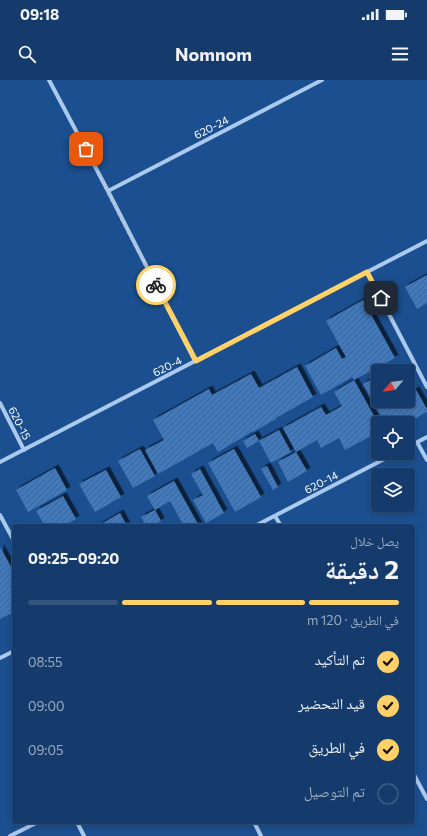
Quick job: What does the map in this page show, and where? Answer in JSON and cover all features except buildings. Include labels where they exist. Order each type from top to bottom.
[{"type":"street","points":[[49,80],[196,361]]},
{"type":"street","name":"620-24","points":[[108,191],[322,80]]},
{"type":"street","name":"620-4","points":[[0,462],[427,241]]},
{"type":"street","points":[[367,272],[427,388]]},
{"type":"street","name":"620-15","points":[[0,403],[24,450]]},
{"type":"street","points":[[427,437],[417,442],[427,460]]},
{"type":"street","name":"620-14","points":[[259,524],[383,460]]},
{"type":"street","points":[[0,515],[12,537]]},
{"type":"street","points":[[275,516],[280,524]]},
{"type":"street","points":[[0,658],[12,652]]},
{"type":"street","points":[[415,777],[427,799]]},
{"type":"street","points":[[10,836],[34,824]]},
{"type":"street","points":[[78,824],[84,836]]},
{"type":"street","points":[[255,824],[261,836]]},
{"type":"way so far","points":[[86,149],[156,285]]},
{"type":"route","points":[[156,285],[196,361],[367,272],[381,298]]}]
